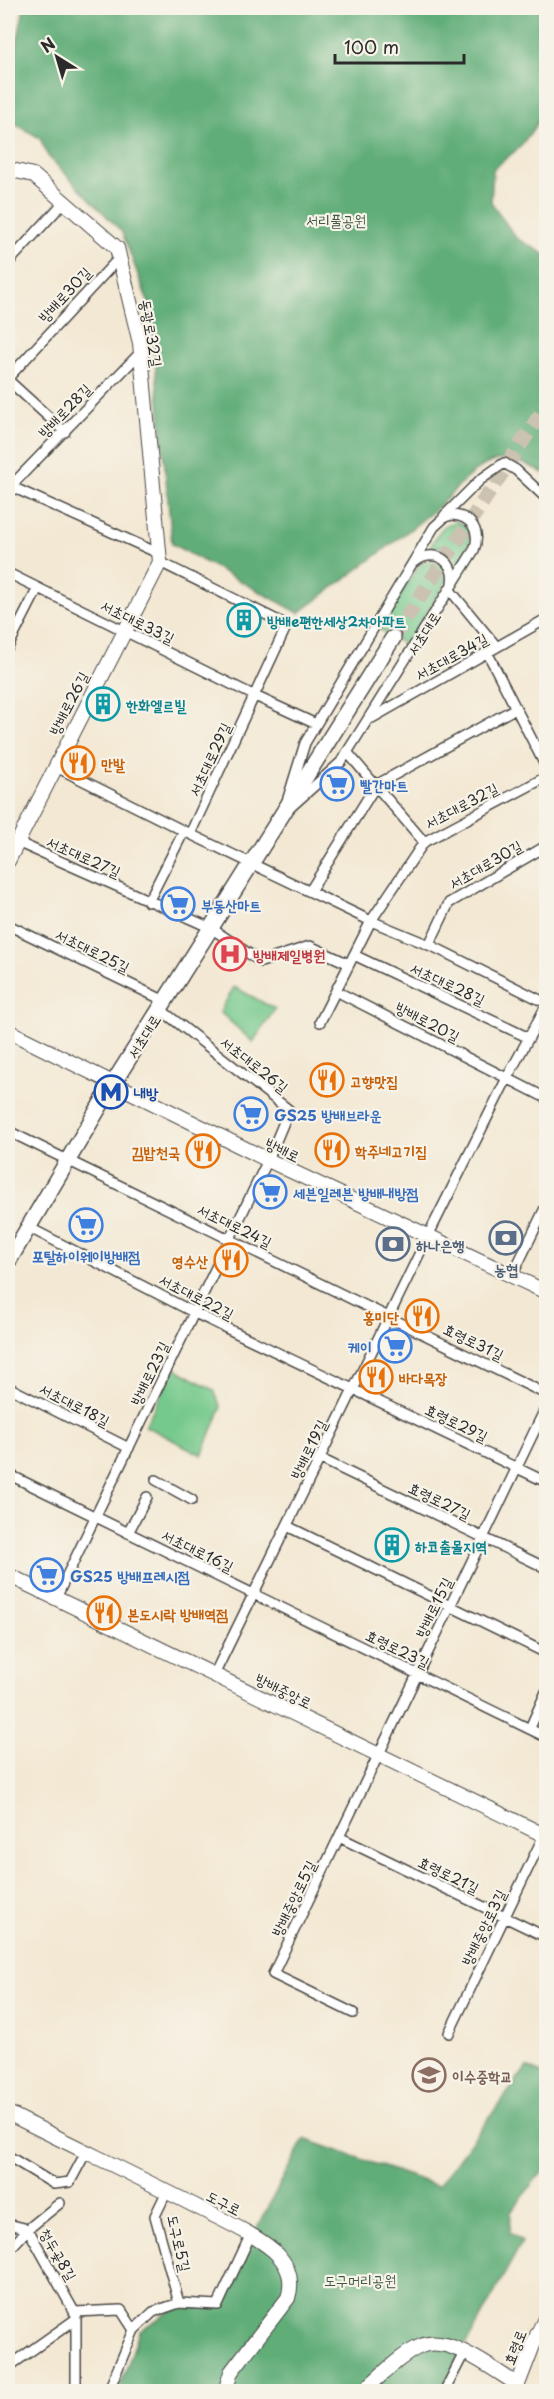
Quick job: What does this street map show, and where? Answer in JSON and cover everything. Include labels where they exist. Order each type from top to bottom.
[{"type":"main road","name":"서초대로","points":[[8,1262],[114,1082],[393,638]]},
{"type":"street","name":"동광로32길","points":[[8,169],[33,175],[117,248],[141,352],[160,558]]},
{"type":"street","points":[[8,263],[65,201]]},
{"type":"street","name":"방배로30길","points":[[8,379],[119,258]]},
{"type":"street","name":"방배로28길","points":[[9,487],[141,352]]},
{"type":"street","points":[[8,379],[65,432]]},
{"type":"street","points":[[439,521],[480,480],[504,463],[516,470],[546,498]]},
{"type":"street","points":[[9,487],[160,558],[287,625],[255,696]]},
{"type":"street","name":"서초대로","points":[[459,516],[472,523],[477,536],[474,550],[370,719],[341,762],[283,814],[305,743],[439,521],[445,517],[459,516]]},
{"type":"street","points":[[411,566],[422,557],[429,555],[443,558],[452,569],[454,576],[450,590],[497,647]]},
{"type":"street","name":"방배로26길","points":[[8,861],[12,840],[54,766],[160,558]]},
{"type":"street","name":"서초대로33길","points":[[8,573],[124,632],[316,724]]},
{"type":"street","points":[[8,647],[38,588]]},
{"type":"street","name":"서초대로34길","points":[[370,719],[546,619]]},
{"type":"street","points":[[487,652],[546,767]]},
{"type":"street","name":"서초대로29길","points":[[187,833],[255,696]]},
{"type":"street","points":[[310,891],[376,785],[516,708]]},
{"type":"street","name":"서초대로32길","points":[[347,752],[424,842],[546,777]]},
{"type":"street","points":[[54,766],[371,921],[429,945],[546,1005],[428,1236]]},
{"type":"street","points":[[148,902],[187,833]]},
{"type":"street","name":"서초대로27길","points":[[12,840],[211,928]]},
{"type":"street","points":[[320,1022],[371,921],[424,842]]},
{"type":"street","name":"서초대로30길","points":[[429,945],[449,903],[546,846]]},
{"type":"street","name":"서초대로25길","points":[[8,925],[163,1005]]},
{"type":"street","name":"서초대로28길","points":[[211,928],[261,962],[310,946],[352,960],[529,1038]]},
{"type":"street","name":"방배로20길","points":[[336,991],[546,1098]]},
{"type":"street","name":"서초대로26길","points":[[163,1005],[290,1110],[268,1160]]},
{"type":"street","name":"방배로","points":[[8,1031],[268,1160],[546,1292]]},
{"type":"street","name":"서초대로24길","points":[[8,1131],[389,1316]]},
{"type":"street","name":"방배로23길","points":[[56,1598],[268,1160]]},
{"type":"street","points":[[512,1276],[546,1206]]},
{"type":"street","name":"서초대로22길","points":[[28,1227],[195,1312],[354,1389]]},
{"type":"street","name":"방배로19길","points":[[214,1675],[428,1236]]},
{"type":"street","name":"효령로31길","points":[[389,1316],[546,1394]]},
{"type":"street","name":"서초대로18길","points":[[8,1387],[129,1448]]},
{"type":"street","name":"효령로29길","points":[[354,1389],[546,1482]]},
{"type":"street","name":"방배로15길","points":[[379,1754],[546,1407]]},
{"type":"street","name":"효령로27길","points":[[321,1459],[546,1568]]},
{"type":"street","name":"서초대로16길","points":[[8,1474],[254,1594]]},
{"type":"street","points":[[156,1480],[192,1500]]},
{"type":"street","points":[[128,1533],[147,1497]]},
{"type":"street","points":[[287,1526],[546,1653]]},
{"type":"street","name":"방배중앙로","points":[[8,1575],[546,1834]]},
{"type":"street","name":"효령로23길","points":[[254,1594],[546,1737]]},
{"type":"street","points":[[530,1728],[546,1692]]},
{"type":"street","name":"방배중앙로5길","points":[[353,2013],[273,1974],[379,1754]]},
{"type":"street","name":"방배중앙로3길","points":[[449,2033],[546,1834]]},
{"type":"street","name":"효령로21길","points":[[339,1837],[546,1937]]},
{"type":"street","name":"도구로","points":[[8,2113],[167,2191],[250,2236],[277,2254],[285,2264],[292,2285],[288,2298],[231,2372],[225,2391]]},
{"type":"street","points":[[8,2156],[54,2184],[70,2182],[86,2152]]},
{"type":"street","name":"도구로5길","points":[[167,2191],[155,2216],[179,2303]]},
{"type":"street","points":[[8,2251],[28,2229],[60,2203]]},
{"type":"street","name":"청두곶8길","points":[[8,2224],[28,2229],[75,2316],[76,2391]]},
{"type":"street","points":[[108,2391],[134,2330],[153,2312],[179,2303],[218,2305],[250,2236]]},
{"type":"street","points":[[8,2367],[75,2316],[121,2310],[134,2330]]},
{"type":"street","name":"효령로","points":[[516,2388],[546,2317]]},
{"type":"street","points":[[362,2391],[420,2346],[440,2343],[450,2345],[464,2353],[516,2388]]},
{"type":"street","points":[[444,2391],[464,2353]]},
{"type":"green space","name":"서리풀공원","points":[[24,8],[546,8],[546,111],[520,147],[493,169],[491,202],[516,238],[546,255],[546,470],[543,473],[511,460],[498,460],[482,467],[466,478],[439,506],[415,526],[299,613],[172,544],[150,307],[122,232],[48,156],[40,138],[8,120],[8,87]]},
{"type":"green space","points":[[452,522],[458,522],[469,531],[470,537],[456,567],[454,556],[448,549],[439,547],[428,551],[443,527]]},
{"type":"green space","points":[[433,561],[442,567],[446,582],[407,646],[379,629],[419,565]]},
{"type":"green space","points":[[234,987],[275,1009],[253,1042],[220,1012]]},
{"type":"green space","points":[[174,1368],[214,1390],[221,1408],[202,1455],[145,1426]]},
{"type":"green space","name":"도구머리공원","points":[[527,2067],[546,2076],[546,2170],[535,2180],[511,2212],[510,2232],[522,2242],[441,2391],[118,2392],[140,2330],[177,2307],[218,2308],[304,2139],[438,2186]]},
{"type":"tunnel","points":[[393,638],[546,406]]},
{"type":"place","name":"방배e편한세상2차아파트","points":[[244,620]]},
{"type":"place","name":"한화엘르빌","points":[[103,704]]},
{"type":"place","name":"만발","points":[[78,763]]},
{"type":"place","name":"빨간마트","points":[[337,784]]},
{"type":"place","name":"부동산마트","points":[[178,904]]},
{"type":"place","name":"방배제일병원","points":[[230,954]]},
{"type":"place","name":"고향맛집","points":[[327,1080]]},
{"type":"place","name":"내방","points":[[111,1092]]},
{"type":"place","name":"GS25 방배브라운","points":[[251,1114]]},
{"type":"place","name":"학주네고기집","points":[[332,1150]]},
{"type":"place","name":"김밥천국","points":[[203,1151]]},
{"type":"place","name":"세븐일레븐 방배내방점","points":[[270,1192]]},
{"type":"place","name":"포탈하이웨이방배점","points":[[86,1225]]},
{"type":"place","name":"농협","points":[[506,1238]]},
{"type":"place","name":"하나은행","points":[[393,1244]]},
{"type":"place","name":"영수산","points":[[231,1260]]},
{"type":"place","name":"홍미단","points":[[422,1316]]},
{"type":"place","name":"케이","points":[[395,1346]]},
{"type":"place","name":"바다목장","points":[[376,1377]]},
{"type":"place","name":"하코출몰지역","points":[[392,1545]]},
{"type":"place","name":"GS25 방배프레시점","points":[[47,1575]]},
{"type":"place","name":"본도시락 방배역점","points":[[104,1613]]},
{"type":"place","name":"이수중학교","points":[[429,2075]]}]
